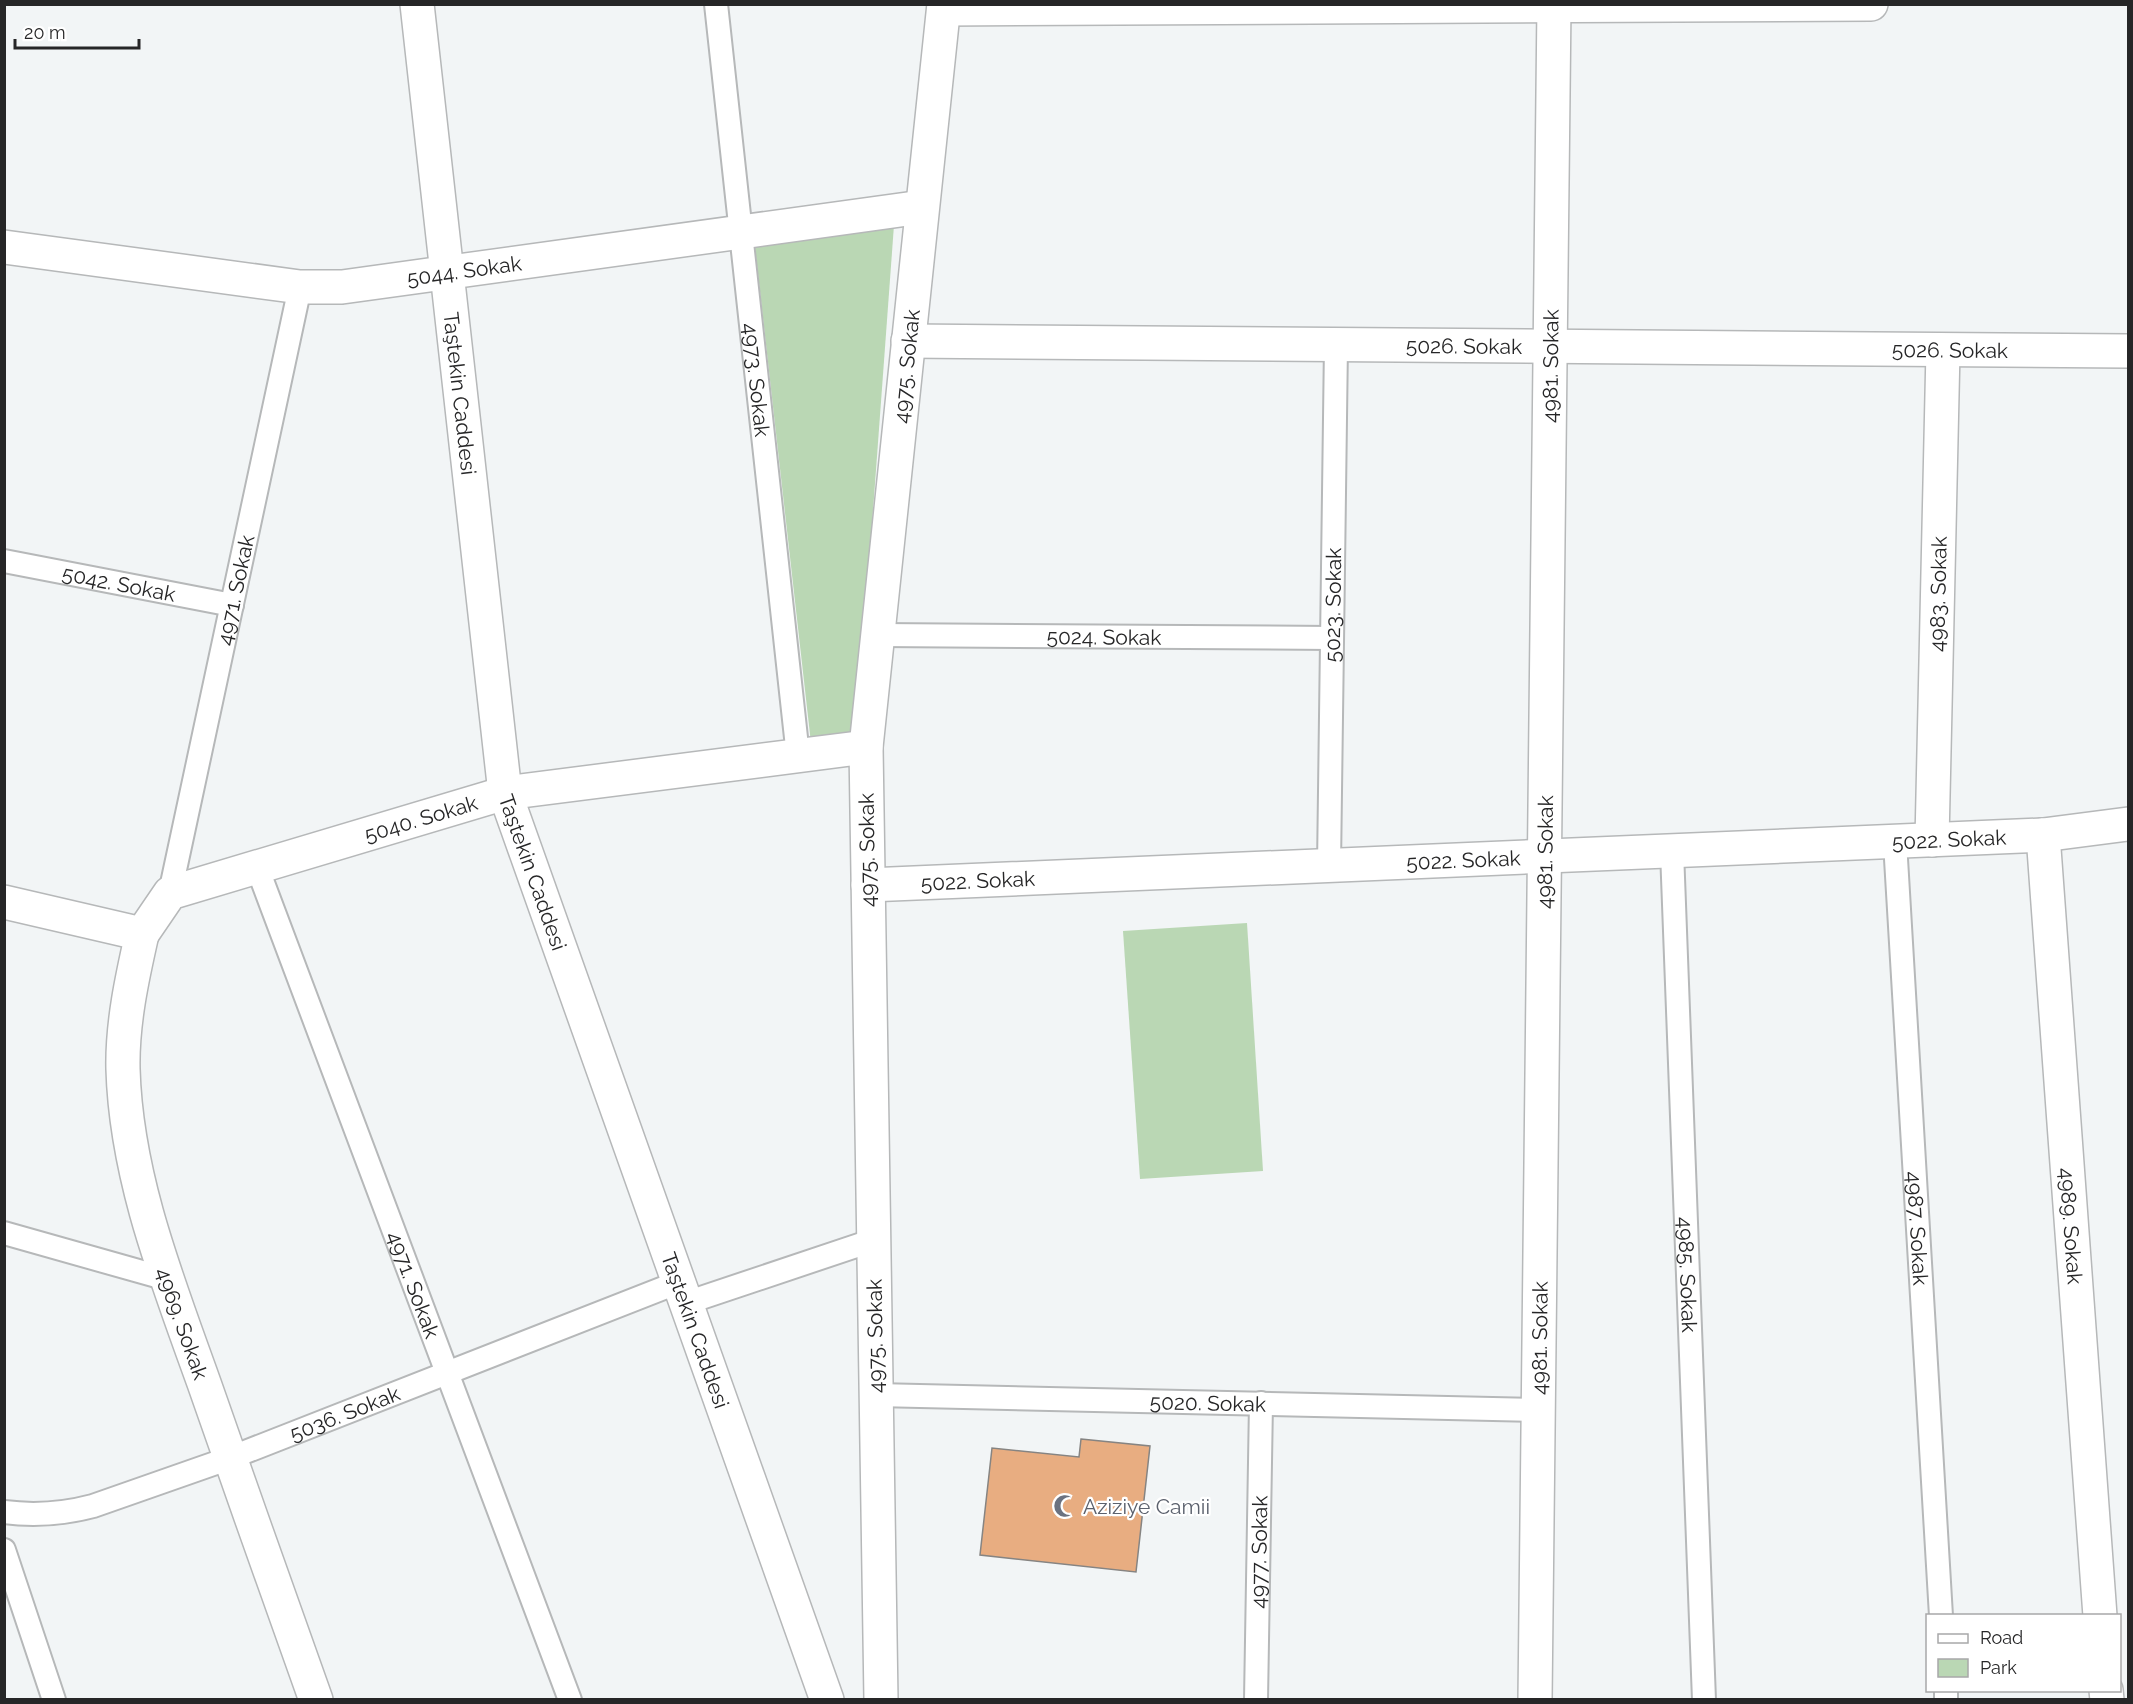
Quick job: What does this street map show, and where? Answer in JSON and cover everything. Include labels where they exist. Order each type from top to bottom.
[{"type":"street","name":"Taştekin Caddesi","points":[[417,4],[505,794],[827,1700]]},
{"type":"street","points":[[944,7],[1871,4]]},
{"type":"street","name":"4981. Sokak","points":[[1535,1700],[1554,5]]},
{"type":"street","name":"4975. Sokak","points":[[881,1700],[866,747],[944,7]]},
{"type":"street","name":"5044. Sokak","points":[[4,247],[300,287],[342,287],[922,207]]},
{"type":"street","name":"5026. Sokak","points":[[908,340],[2128,351]]},
{"type":"street","name":"4983. Sokak","points":[[1932,840],[1943,350]]},
{"type":"street","name":"5040. Sokak","points":[[170,893],[505,794],[866,747]]},
{"type":"street","name":"5022. Sokak","points":[[868,885],[2043,835],[2128,824]]},
{"type":"street","name":"4989. Sokak","points":[[2043,835],[2100,1614]]},
{"type":"street","points":[[4,902],[142,934],[170,893]]},
{"type":"street","name":"4969. Sokak","points":[[142,934],[129,998],[123,1069],[128,1126],[139,1184],[167,1279],[316,1700]]},
{"type":"lane","name":"4973. Sokak","points":[[716,4],[798,756]]},
{"type":"lane","name":"4971. Sokak","points":[[170,893],[300,287]]},
{"type":"lane","name":"5023. Sokak","points":[[1329,866],[1336,344]]},
{"type":"lane","name":"5042. Sokak","points":[[4,561],[232,605]]},
{"type":"lane","name":"5024. Sokak","points":[[878,635],[1332,638]]},
{"type":"lane","name":"4987. Sokak","points":[[1895,842],[1941,1614]]},
{"type":"lane","name":"4985. Sokak","points":[[1672,851],[1704,1700]]},
{"type":"lane","name":"4971. Sokak","points":[[257,867],[570,1700]]},
{"type":"lane","points":[[4,1233],[167,1279]]},
{"type":"lane","name":"5036. Sokak","points":[[4,1512],[46,1515],[93,1506],[230,1458],[447,1373],[683,1293],[874,1240]]},
{"type":"lane","name":"5020. Sokak","points":[[876,1395],[1539,1410]]},
{"type":"lane","name":"4977. Sokak","points":[[1256,1700],[1261,1403]]},
{"type":"lane","points":[[4,1550],[54,1700]]},
{"type":"green space","points":[[894,225],[856,742],[811,743],[755,247]]},
{"type":"green space","points":[[1247,923],[1263,1171],[1140,1179],[1123,931]]},
{"type":"building","name":"Aziziye Camii","points":[[1081,1439],[1150,1446],[1136,1572],[980,1555],[992,1448],[1079,1457]]},
{"type":"place","name":"Aziziye Camii","points":[[1065,1506]]}]
